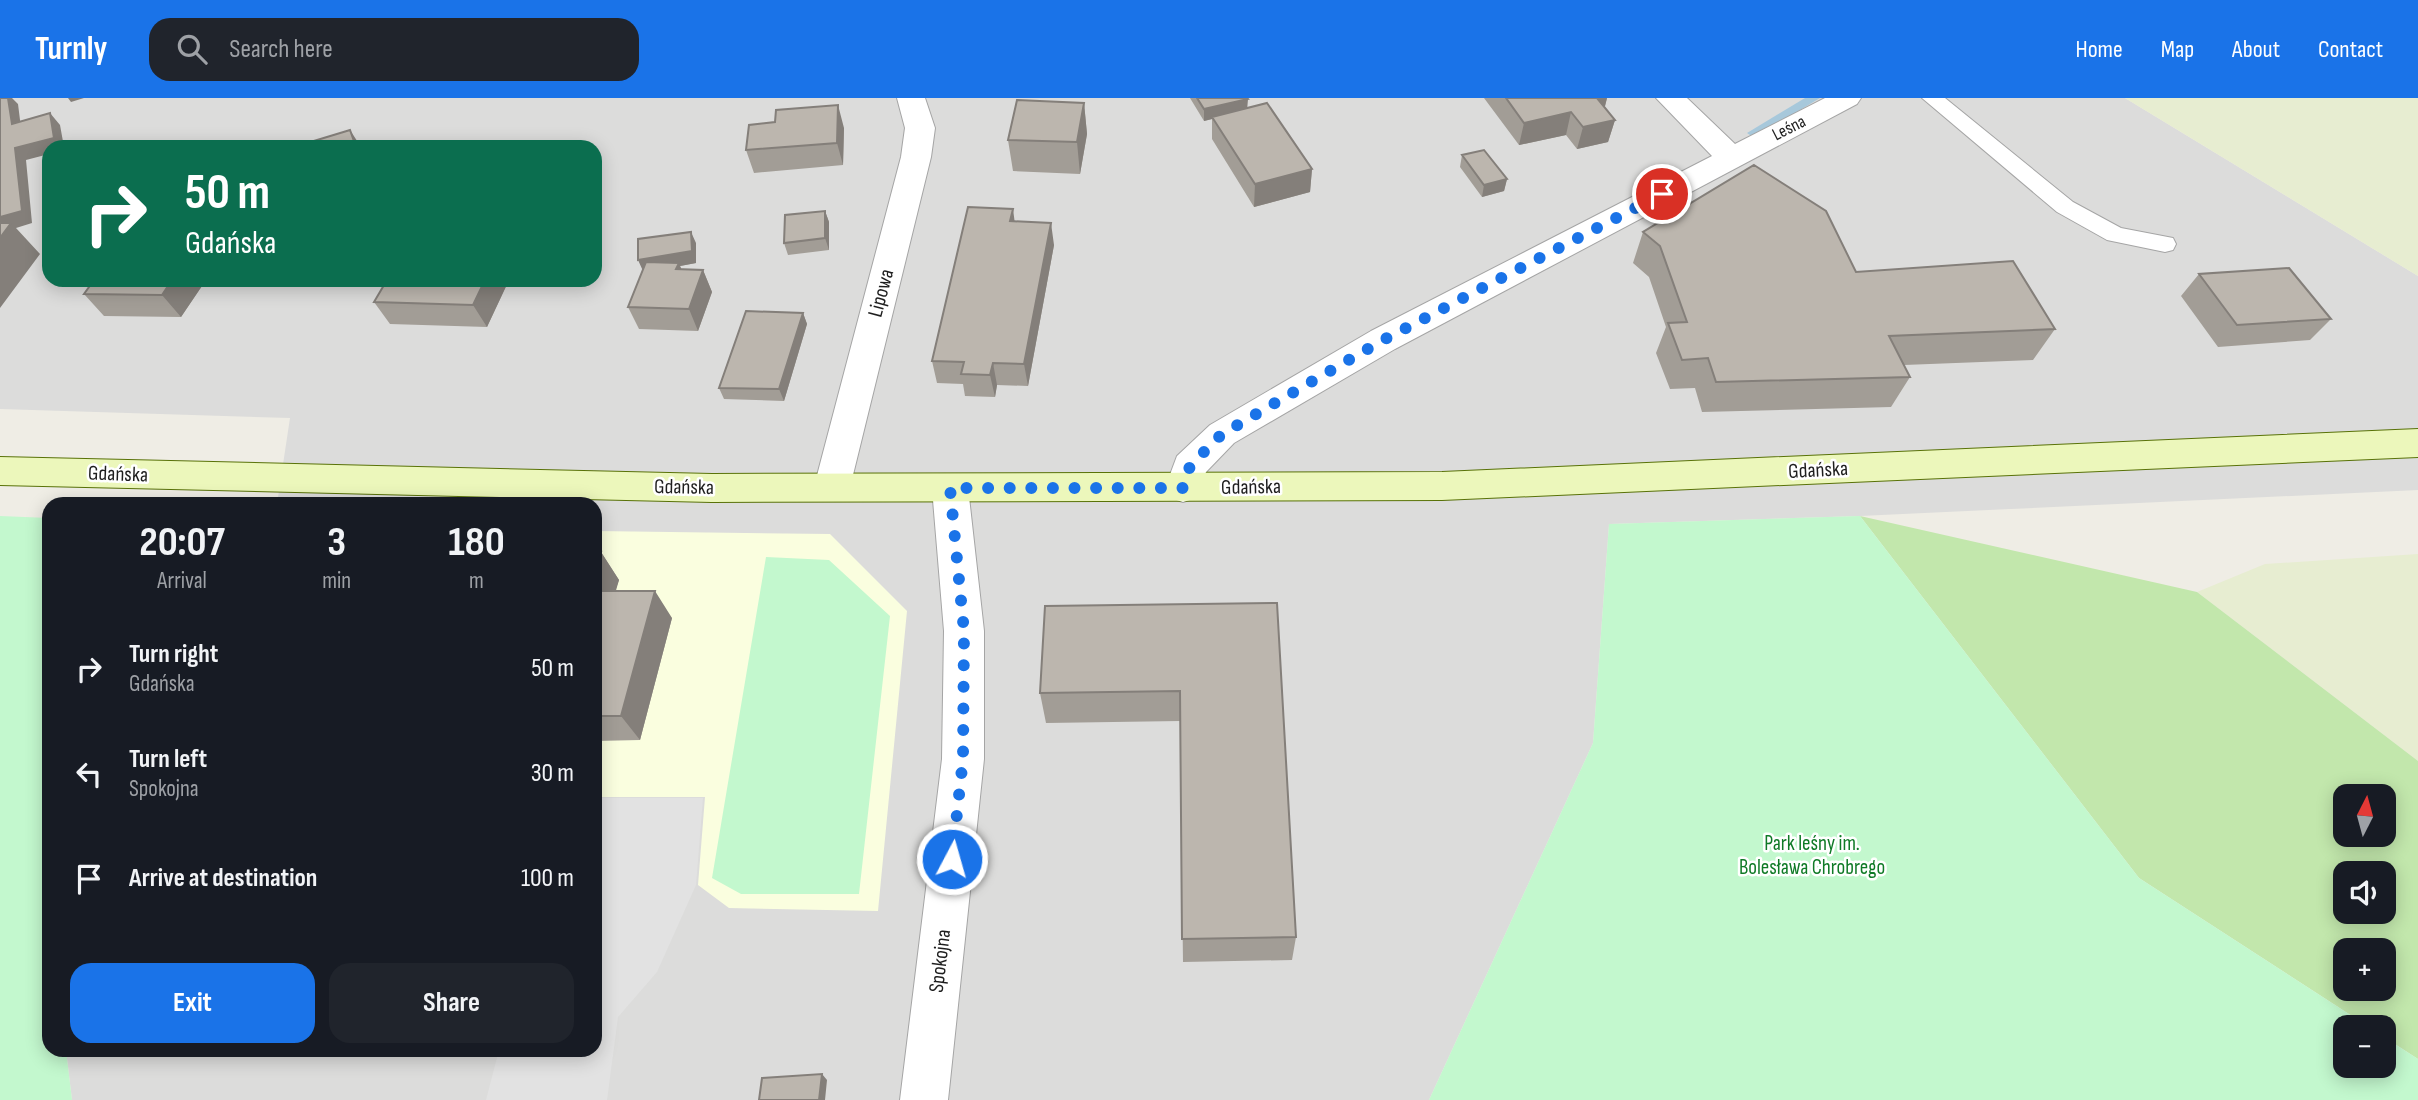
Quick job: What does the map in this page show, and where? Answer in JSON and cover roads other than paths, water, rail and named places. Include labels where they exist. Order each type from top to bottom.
[{"type":"main road","name":"Gdańska","points":[[0,471],[712,488],[1442,486],[2418,443]]},
{"type":"street","name":"Lipowa","points":[[832,487],[916,157],[920,128],[911,98]]},
{"type":"street","points":[[1183,488],[1190,466],[1222,434],[1383,340],[1731,158],[1670,98]]},
{"type":"street","name":"Leśna","points":[[1731,158],[1847,98]]},
{"type":"street","name":"Spokojna","points":[[924,1100],[963,759],[964,631],[950,488]]},
{"type":"lane","points":[[1932,98],[2065,207],[2115,235],[2165,244]]},
{"type":"waterway","points":[[1753,133],[1814,98]]},
{"type":"park label","name":"Park leśny im. Bolesława Chrobrego","points":[[1812,855]]}]
